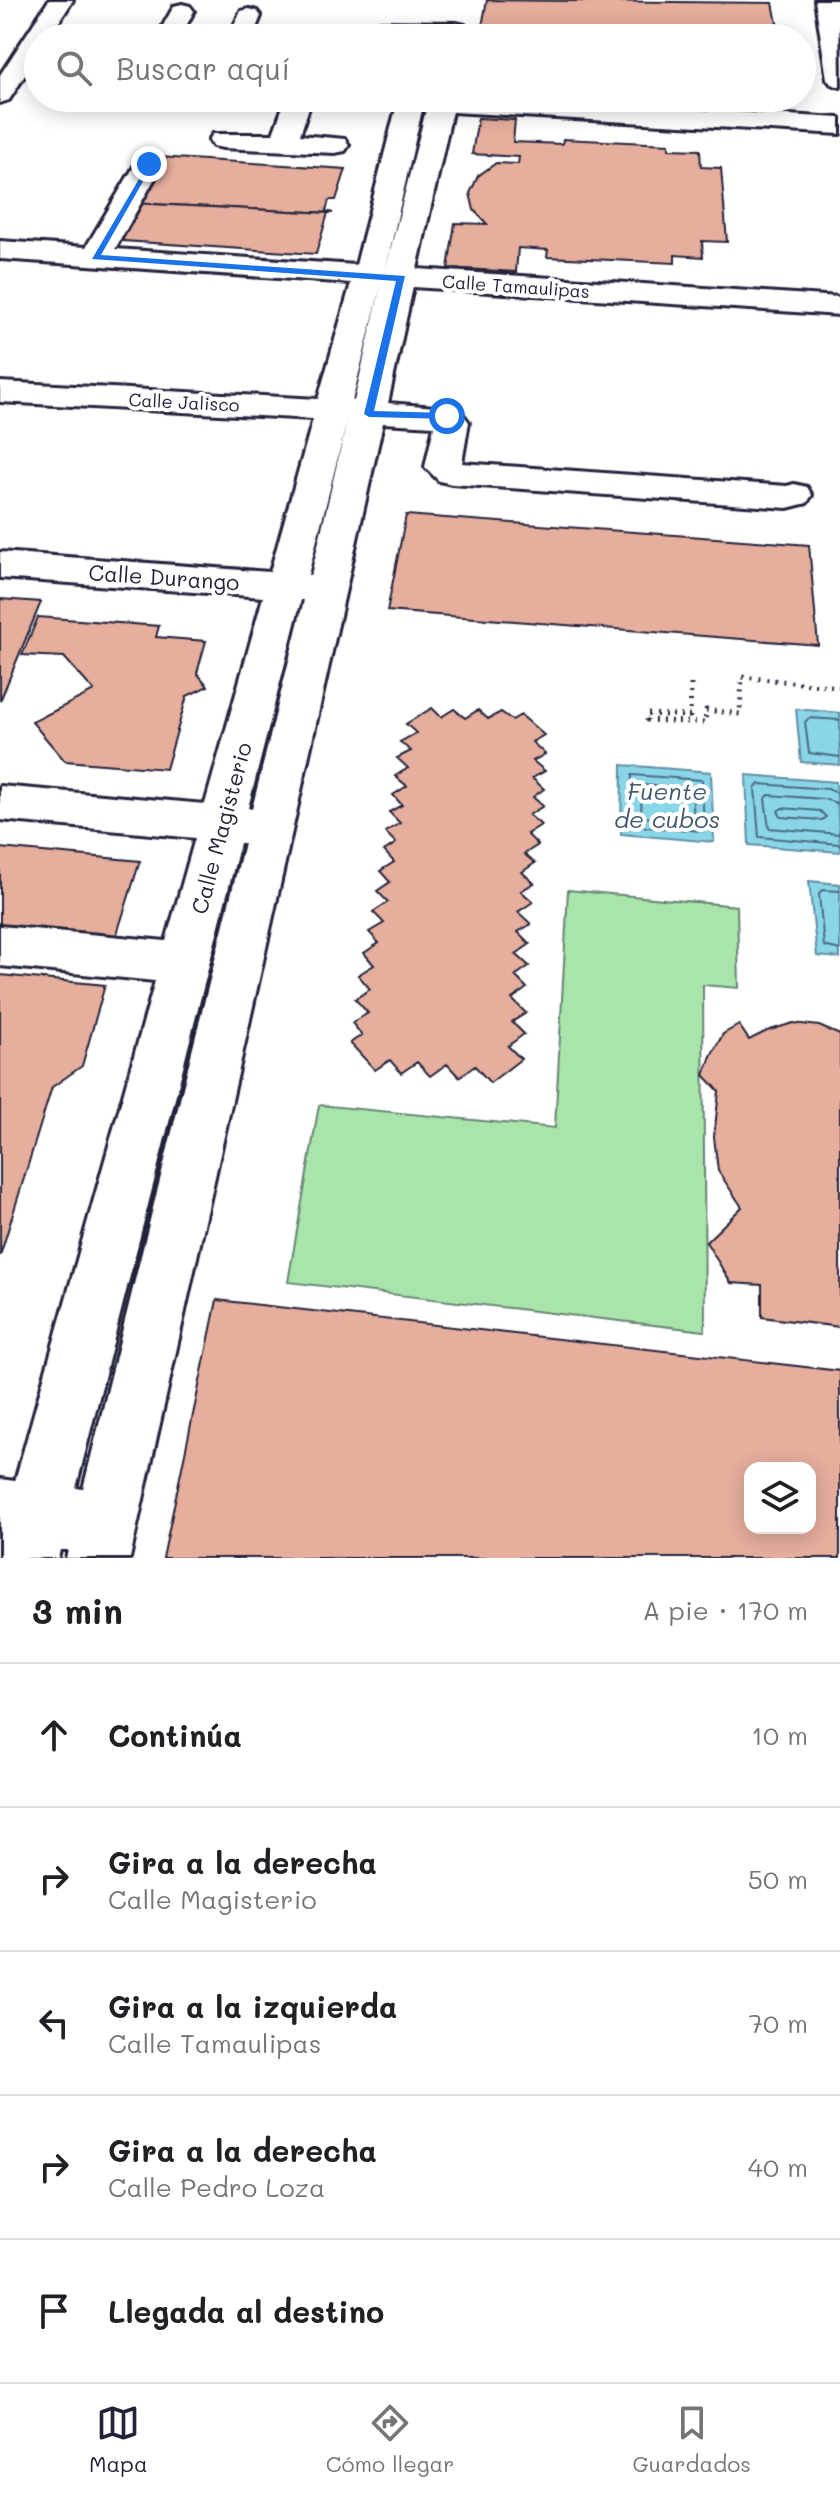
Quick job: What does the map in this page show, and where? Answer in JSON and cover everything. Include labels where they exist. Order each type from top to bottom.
[{"type":"street","points":[[48,24],[61,0]]},
{"type":"street","points":[[431,24],[437,0]]},
{"type":"street","points":[[458,24],[464,0]]},
{"type":"street","points":[[827,0],[840,79]]},
{"type":"street","points":[[175,24],[182,11]]},
{"type":"street","points":[[0,95],[24,62]]},
{"type":"street","points":[[284,142],[294,112]]},
{"type":"street","name":"Calle Magisterio","points":[[21,1528],[185,963],[222,823],[306,588],[424,112]]},
{"type":"street","points":[[735,112],[840,126]]},
{"type":"street","points":[[223,140],[335,145]]},
{"type":"street","points":[[95,257],[149,164]]},
{"type":"street","name":"Calle Tamaulipas","points":[[0,250],[840,306]]},
{"type":"street","name":"Calle Jalisco","points":[[0,392],[450,418],[443,467],[452,473],[787,497],[794,495]]},
{"type":"street","name":"Calle Durango","points":[[0,565],[306,588]]},
{"type":"street","name":"Calle Magisterio","points":[[102,1541],[271,828],[306,588]]},
{"type":"street","points":[[0,803],[271,828]]},
{"type":"street","points":[[0,946],[185,963]]},
{"type":"street","points":[[21,1528],[102,1541]]},
{"type":"path","points":[[691,684],[690,716],[647,714],[647,720],[705,723],[706,710],[740,714],[742,677],[840,687]]},
{"type":"green space","points":[[568,890],[737,906],[739,988],[703,985],[705,1331],[288,1282],[319,1105],[555,1128]]},
{"type":"water","points":[[796,709],[840,713],[840,765],[801,762]]},
{"type":"water","name":"Fuente de cubos","points":[[622,765],[711,772],[714,842],[621,834]]},
{"type":"water","name":"Fuente de cubos","points":[[746,775],[836,782],[840,852],[749,845]]},
{"type":"water","points":[[809,881],[840,884],[840,958],[817,956]]},
{"type":"building","points":[[487,0],[773,3],[777,24],[482,24]]},
{"type":"building","points":[[478,118],[515,120],[513,142],[562,144],[563,139],[669,144],[669,149],[700,150],[701,167],[721,168],[727,242],[702,241],[703,257],[675,255],[675,263],[547,257],[548,250],[518,248],[516,272],[448,268],[455,223],[487,224],[474,210],[470,193],[478,176],[496,163],[518,164],[519,157],[472,154]]},
{"type":"building","points":[[158,157],[346,169],[336,200],[329,200],[326,211],[333,213],[131,203]]},
{"type":"building","points":[[131,203],[328,213],[316,254],[109,240]]},
{"type":"building","points":[[406,515],[809,545],[818,645],[387,611]]},
{"type":"building","points":[[0,599],[41,602],[0,701]]},
{"type":"building","points":[[38,617],[159,626],[156,637],[206,641],[197,673],[208,686],[187,696],[166,769],[65,761],[42,734],[32,722],[94,691],[64,657],[22,655]]},
{"type":"building","points":[[432,708],[441,717],[454,709],[465,718],[478,710],[488,719],[501,712],[512,720],[521,715],[544,735],[532,742],[545,754],[533,761],[545,771],[532,778],[544,789],[533,797],[543,806],[529,815],[541,825],[527,834],[538,845],[524,854],[535,863],[522,872],[534,883],[521,891],[533,902],[518,912],[531,924],[518,932],[530,944],[516,954],[529,966],[515,976],[527,988],[512,999],[526,1013],[512,1022],[524,1034],[508,1046],[521,1059],[490,1083],[475,1066],[459,1077],[447,1064],[430,1076],[417,1062],[401,1073],[390,1060],[375,1070],[350,1043],[362,1035],[352,1023],[368,1013],[355,999],[370,989],[358,975],[374,965],[364,953],[379,943],[369,932],[384,923],[373,912],[388,902],[377,891],[390,882],[380,871],[394,862],[384,851],[396,843],[385,832],[400,823],[389,812],[402,805],[393,795],[407,786],[395,776],[408,768],[397,758],[411,751],[400,742],[416,733],[406,724]]},
{"type":"building","points":[[0,848],[140,861],[115,940],[0,929]]},
{"type":"building","points":[[0,975],[105,985],[82,1066],[52,1087],[0,1256]]},
{"type":"building","points":[[793,1023],[819,1026],[840,1035],[840,1327],[762,1317],[762,1285],[731,1283],[706,1242],[742,1207],[718,1171],[714,1137],[719,1091],[704,1075],[711,1056],[723,1034],[739,1025],[749,1040]]},
{"type":"building","points":[[217,1300],[840,1371],[840,1558],[163,1558]]},
{"type":"route","points":[[149,164],[95,257],[401,278],[369,414],[447,416]]}]
